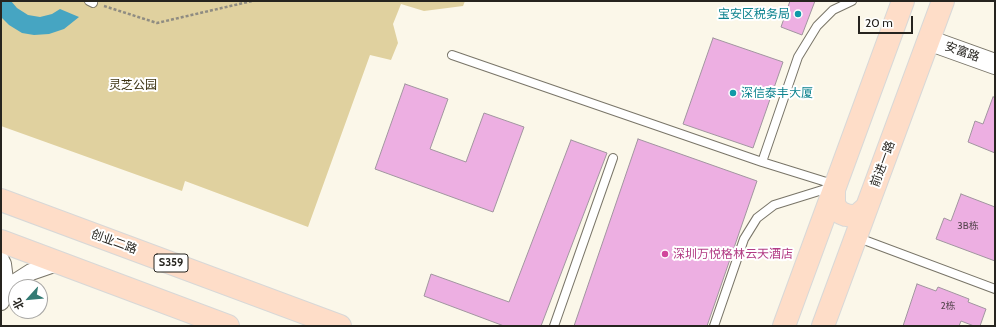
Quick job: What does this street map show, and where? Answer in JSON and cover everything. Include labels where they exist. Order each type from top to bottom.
[{"type":"main road","points":[[784,326],[903,1]]},
{"type":"main road","name":"前进一路","points":[[823,326],[943,1]]},
{"type":"main road","points":[[835,189],[834,203],[836,208],[841,213],[852,216],[858,214],[867,207]]},
{"type":"main road","name":"创业二路","points":[[1,200],[340,326]]},
{"type":"main road","points":[[1,241],[228,326]]},
{"type":"street","name":"安富路","points":[[928,40],[995,64]]},
{"type":"street","points":[[1,260],[3,264],[4,295]]},
{"type":"street","points":[[4,295],[31,272],[57,263]]},
{"type":"lane","points":[[762,162],[798,57],[817,26],[833,10],[852,1]]},
{"type":"lane","points":[[452,55],[762,162],[835,189]]},
{"type":"lane","points":[[554,326],[613,158]]},
{"type":"lane","points":[[714,326],[744,239],[757,218],[774,204],[835,189]]},
{"type":"lane","points":[[856,237],[995,289]]},
{"type":"path","points":[[91,2],[157,23],[252,1]]},
{"type":"green space","name":"灵芝公园","points":[[1,1],[465,1],[463,6],[424,11],[401,4],[393,24],[398,43],[391,60],[370,55],[308,227],[185,181],[182,191],[1,126]]},
{"type":"water","points":[[1,1],[11,1],[17,8],[28,15],[40,17],[52,14],[60,9],[79,17],[64,29],[49,34],[34,35],[22,33],[9,25],[1,17]]},
{"type":"building","name":"宝安区税务局","points":[[790,1],[815,1],[802,35],[781,27]]},
{"type":"building","name":"深信泰丰大厦","points":[[713,38],[783,62],[753,148],[683,124]]},
{"type":"building","points":[[405,84],[448,99],[430,149],[466,162],[484,113],[524,127],[493,212],[375,169]]},
{"type":"building","points":[[993,97],[995,97],[995,153],[968,142],[975,121],[983,124]]},
{"type":"building","name":"深圳万悦格林云天酒店","points":[[638,139],[757,181],[707,326],[574,326]]},
{"type":"building","points":[[571,140],[607,153],[541,326],[504,326],[424,296],[431,274],[509,302]]},
{"type":"building","points":[[961,194],[995,207],[995,261],[936,239],[944,218],[951,221]]},
{"type":"building","points":[[917,284],[936,291],[938,287],[969,299],[968,302],[986,309],[980,326],[974,326],[961,321],[959,326],[903,326]]},
{"type":"place","name":"宝安区税务局","points":[[798,14]]},
{"type":"place","name":"深信泰丰大厦","points":[[733,93]]},
{"type":"place","name":"深圳万悦格林云天酒店","points":[[665,254]]}]
